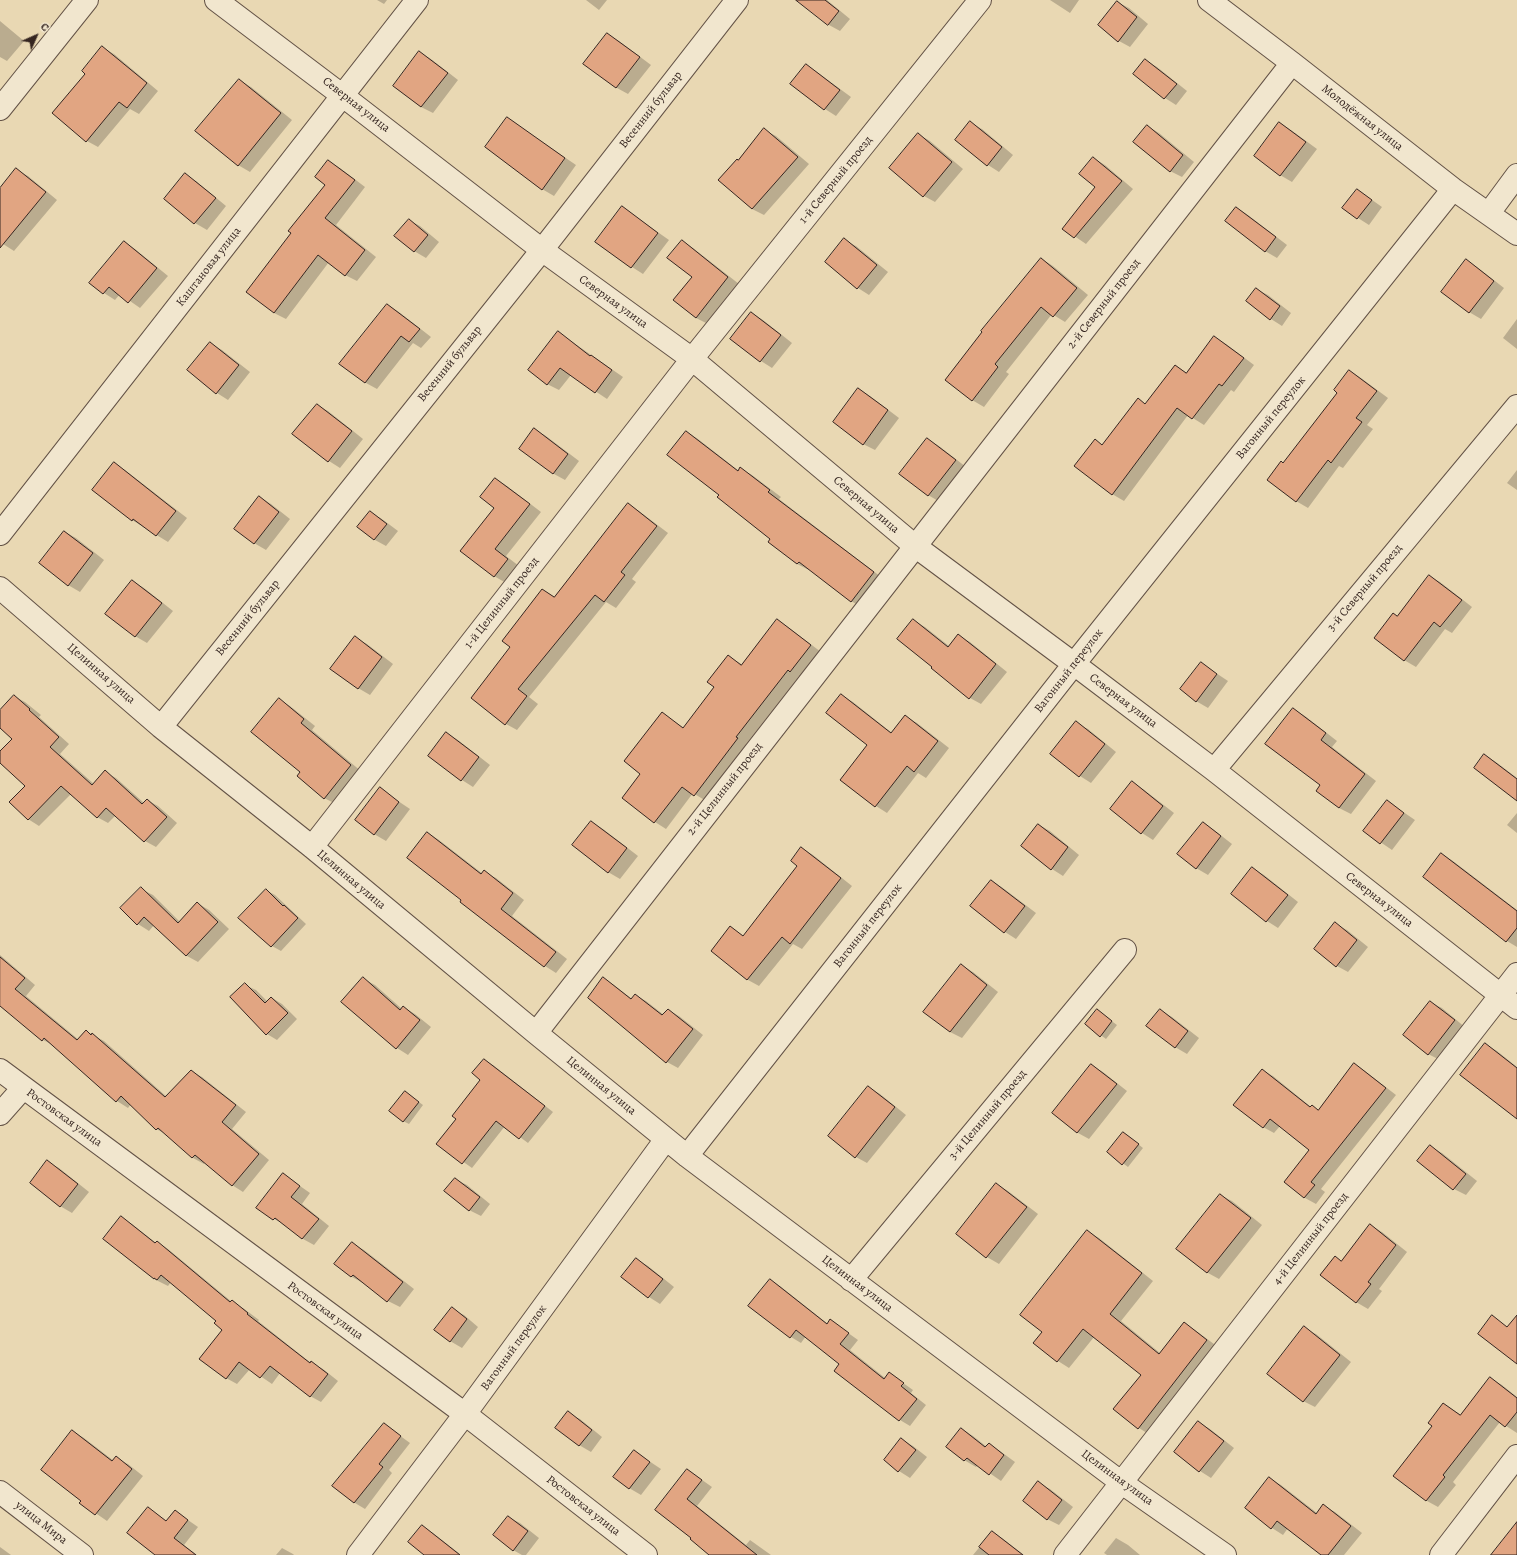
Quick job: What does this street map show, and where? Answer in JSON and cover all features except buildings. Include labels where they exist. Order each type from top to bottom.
[{"type":"street","points":[[0,109],[87,0]]},
{"type":"street","name":"Северная улица","points":[[216,0],[542,250],[692,359],[915,546],[1214,770],[1509,1002]]},
{"type":"street","name":"Каштановая улица","points":[[0,534],[417,0]]},
{"type":"street","name":"Весенний бульвар","points":[[162,727],[542,250],[737,0]]},
{"type":"street","name":"1-й Северный проезд","points":[[692,359],[980,0]]},
{"type":"street","name":"Молодёжная улица","points":[[1209,0],[1453,189],[1517,234]]},
{"type":"street","name":"2-й Северный проезд","points":[[915,546],[1292,63]]},
{"type":"street","points":[[1489,213],[1517,175]]},
{"type":"street","name":"Вагонный переулок","points":[[688,1156],[1074,664],[1453,189]]},
{"type":"street","name":"1-й Целинный проезд","points":[[312,847],[692,359]]},
{"type":"street","name":"3-й Северный проезд","points":[[1214,770],[1517,406]]},
{"type":"street","name":"2-й Целинный проезд","points":[[536,1033],[915,546]]},
{"type":"street","name":"Целинная улица","points":[[0,588],[162,727],[312,847],[666,1139],[1122,1483],[1225,1555]]},
{"type":"street","name":"3-й Целинный проезд","points":[[851,1280],[1125,950]]},
{"type":"street","name":"4-й Целинный проезд","points":[[1065,1555],[1509,1002],[1517,974]]},
{"type":"street","name":"Ростовская улица","points":[[0,1070],[465,1414],[646,1555]]},
{"type":"street","points":[[0,1114],[23,1088]]},
{"type":"street","name":"Вагонный переулок","points":[[358,1555],[465,1414],[666,1139]]},
{"type":"street","points":[[1441,1555],[1517,1456]]},
{"type":"street","name":"улица Мира","points":[[0,1492],[82,1555]]}]
